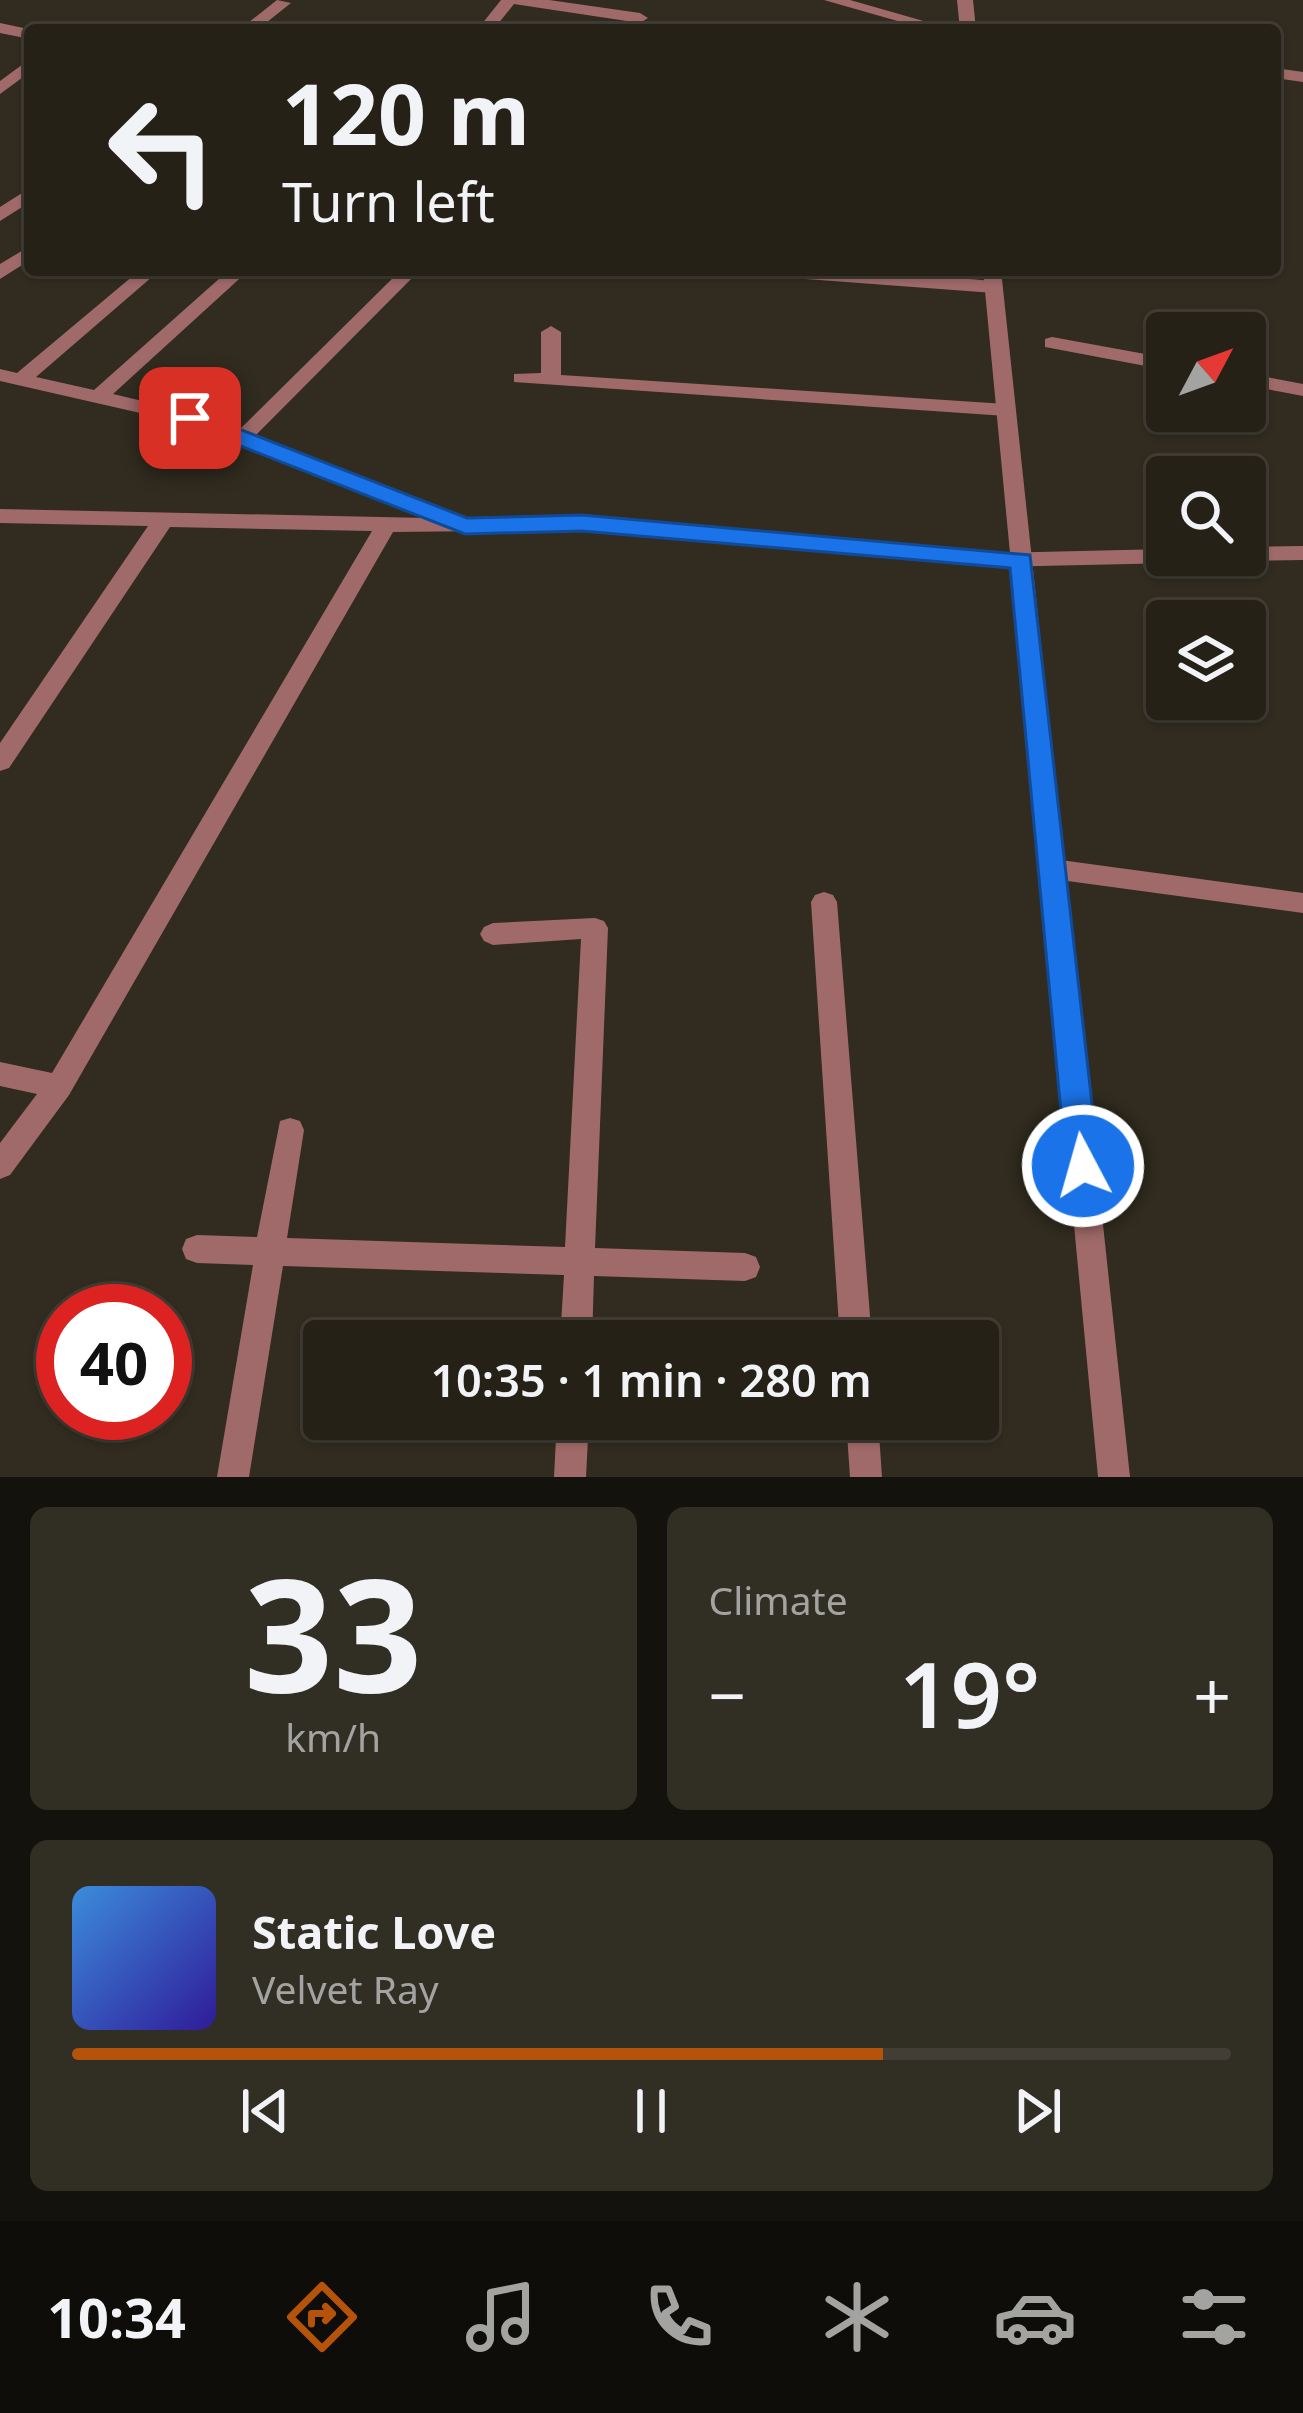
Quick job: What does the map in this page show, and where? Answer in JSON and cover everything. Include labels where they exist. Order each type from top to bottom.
[{"type":"street","points":[[490,24],[509,0]]},
{"type":"street","points":[[518,0],[635,24],[653,0]]},
{"type":"street","points":[[832,0],[927,24]]},
{"type":"street","points":[[255,24],[283,3]]},
{"type":"street","points":[[0,89],[24,69]]},
{"type":"street","points":[[0,216],[24,198]]},
{"type":"street","points":[[11,377],[143,276]]},
{"type":"street","points":[[100,395],[233,276]]},
{"type":"street","points":[[242,439],[405,276]]},
{"type":"street","points":[[936,276],[993,278],[1114,1477]]},
{"type":"street","points":[[550,380],[551,332]]},
{"type":"street","points":[[1052,343],[1146,360]]},
{"type":"street","points":[[11,377],[190,418],[465,526]]},
{"type":"street","points":[[520,378],[1006,410]]},
{"type":"street","points":[[1266,383],[1303,390]]},
{"type":"street","points":[[0,516],[384,529],[582,523],[1022,560],[1146,557]]},
{"type":"street","points":[[0,762],[162,522]]},
{"type":"street","points":[[0,1166],[58,1086],[384,529]]},
{"type":"street","points":[[1266,554],[1303,553]]},
{"type":"street","points":[[1053,868],[1303,903]]},
{"type":"street","points":[[824,902],[854,1320]]},
{"type":"street","points":[[493,934],[595,928],[577,1320]]},
{"type":"street","points":[[0,1074],[58,1086]]},
{"type":"street","points":[[233,1477],[290,1130]]},
{"type":"street","points":[[197,1249],[745,1267]]},
{"type":"street","points":[[570,1477],[572,1440]]},
{"type":"street","points":[[863,1440],[866,1477]]},
{"type":"route","points":[[190,418],[465,526],[582,523],[1022,560],[1083,1166]]}]
